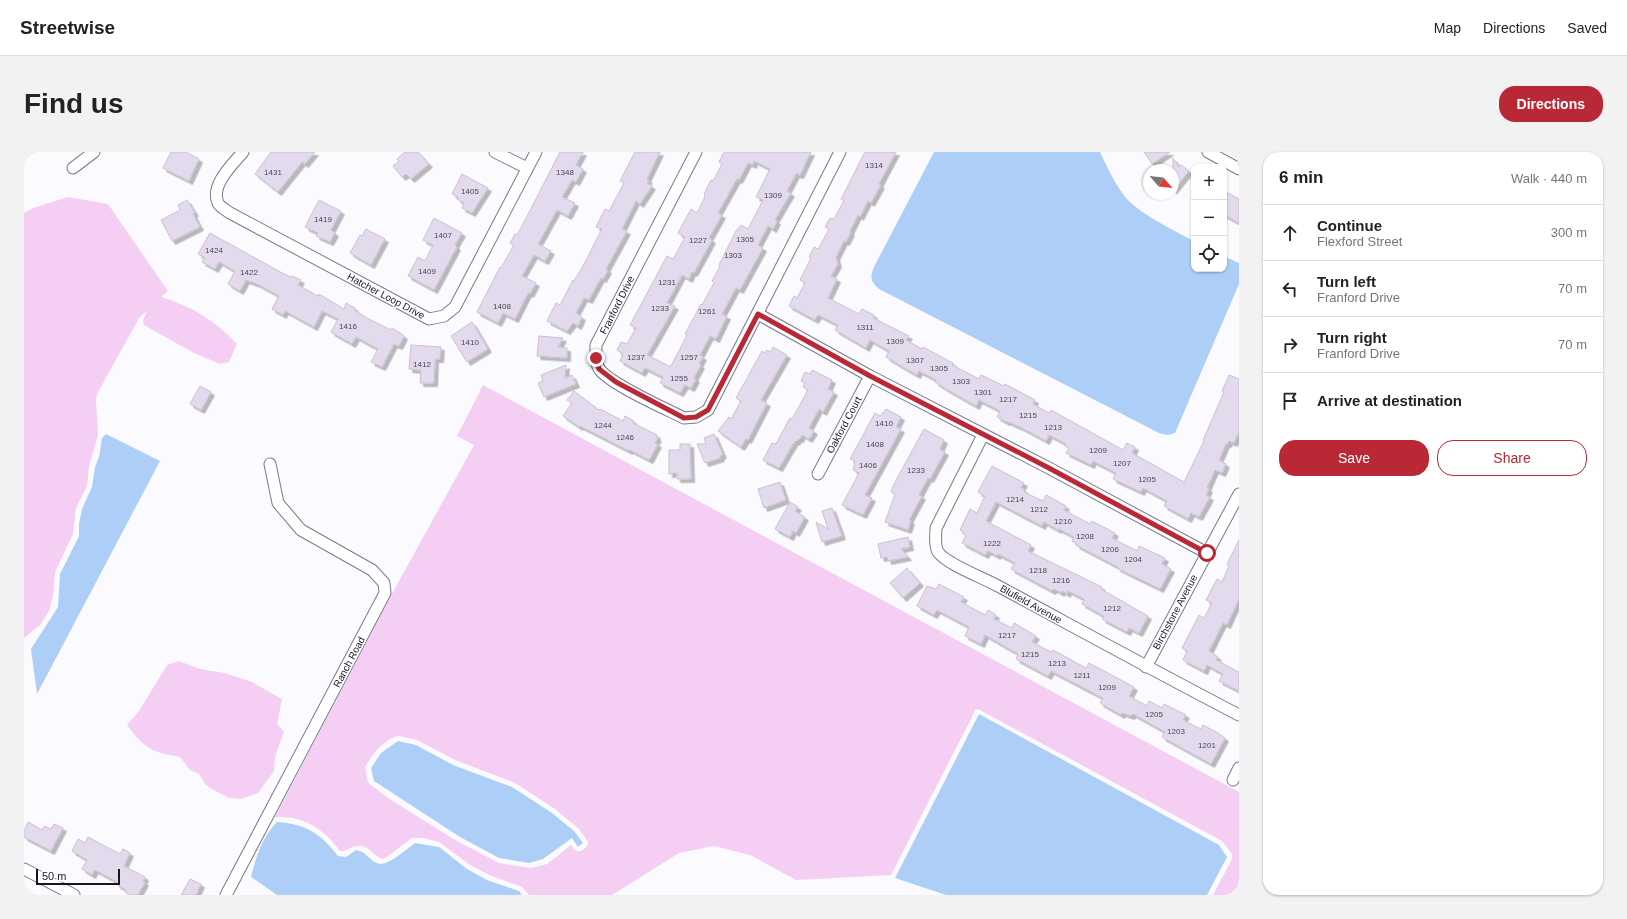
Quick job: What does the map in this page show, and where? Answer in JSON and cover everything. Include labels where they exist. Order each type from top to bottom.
[{"type":"street","points":[[73,168],[94,152]]},
{"type":"street","name":"Hatcher Loop Drive","points":[[243,152],[221,178],[216,195],[219,204],[230,213],[429,319],[444,316],[455,307],[536,152]]},
{"type":"street","points":[[495,152],[528,168]]},
{"type":"street","name":"Franford Drive","points":[[696,152],[596,345],[596,358],[599,369],[616,382],[684,418],[696,417],[708,410],[840,152]]},
{"type":"street","points":[[1208,152],[1239,169]]},
{"type":"street","points":[[758,314],[870,376],[1047,467],[1207,553]]},
{"type":"street","name":"Oakford Court","points":[[818,474],[870,376]]},
{"type":"street","name":"Blufield Avenue","points":[[983,435],[936,528],[935,541],[938,552],[949,561],[996,584],[1146,667],[1239,715]]},
{"type":"street","name":"Ranch Road","points":[[226,895],[385,593],[384,583],[372,570],[301,530],[278,503],[270,464]]},
{"type":"street","name":"Birchstone Avenue","points":[[1146,667],[1239,494]]},
{"type":"street","points":[[1233,780],[1239,768]]},
{"type":"street","points":[[24,869],[74,895]]},
{"type":"shaded area","points":[[68,197],[108,204],[168,291],[161,297],[172,300],[202,315],[221,328],[237,344],[229,362],[220,364],[194,353],[144,325],[143,320],[147,311],[139,318],[97,394],[98,435],[89,466],[87,486],[76,508],[73,534],[55,572],[53,596],[49,611],[40,625],[24,638],[24,213],[33,208]]},
{"type":"shaded area","points":[[483,385],[1239,792],[1239,895],[1213,895],[1232,859],[1232,854],[1222,841],[978,709],[975,710],[891,875],[796,880],[750,855],[714,846],[679,853],[612,895],[529,895],[522,887],[489,875],[470,865],[439,842],[423,838],[412,838],[384,859],[378,857],[362,846],[356,846],[340,851],[331,840],[316,827],[294,818],[275,817],[394,590],[474,445],[457,436]],"holes":[[[399,736],[417,740],[455,760],[515,783],[555,809],[579,829],[588,842],[588,845],[581,851],[575,850],[571,845],[547,864],[531,868],[499,863],[457,841],[388,798],[368,782],[365,767],[375,752],[383,744],[388,740]]]},
{"type":"shaded area","points":[[179,661],[200,669],[225,673],[252,682],[282,699],[277,724],[284,732],[275,757],[274,771],[258,793],[241,799],[229,798],[205,784],[199,774],[190,770],[180,757],[155,751],[149,748],[127,725],[139,711],[167,665]]},
{"type":"water","points":[[934,152],[1100,152],[1118,187],[1132,204],[1158,222],[1191,239],[1191,272],[1227,272],[1227,257],[1239,263],[1239,284],[1175,433],[1167,435],[1159,433],[879,289],[872,281],[874,267]]},
{"type":"water","points":[[106,434],[160,461],[37,694],[31,649],[58,607],[60,574],[79,536],[79,524],[82,509],[92,487],[102,438]]},
{"type":"water","points":[[979,714],[1219,845],[1227,857],[1207,895],[946,895],[895,878]]},
{"type":"water","points":[[398,741],[416,745],[453,765],[512,787],[552,813],[574,831],[583,843],[578,847],[572,838],[543,859],[529,863],[499,858],[460,837],[374,781],[371,768],[381,753]]},
{"type":"water","points":[[277,822],[296,825],[312,831],[325,841],[338,856],[346,857],[356,850],[363,852],[374,862],[381,864],[391,860],[415,843],[439,847],[467,869],[487,880],[519,891],[522,895],[277,895],[251,877],[257,855],[267,834]]},
{"type":"building","points":[[171,152],[186,152],[199,159],[189,181],[163,168]]},
{"type":"building","points":[[271,152],[315,152],[305,164],[302,162],[278,192],[255,174]]},
{"type":"building","points":[[405,152],[418,152],[429,164],[411,179],[406,174],[402,177],[393,166],[399,161],[397,159]]},
{"type":"building","points":[[560,152],[583,152],[576,165],[583,169],[576,182],[572,180],[562,197],[575,203],[568,216],[557,210],[538,244],[551,251],[545,261],[534,255],[522,276],[536,283],[530,294],[528,293],[515,319],[503,313],[498,323],[477,312],[500,267],[501,268],[514,245],[510,243],[515,234],[517,235],[521,228]]},
{"type":"building","points":[[635,152],[660,152],[647,179],[649,180],[647,183],[652,186],[640,204],[636,201],[622,229],[627,231],[606,269],[608,270],[603,279],[601,278],[589,300],[584,298],[576,313],[582,317],[578,326],[573,323],[567,331],[547,321],[556,303],[560,305],[573,280],[574,281],[583,266],[602,229],[596,227],[605,209],[609,211],[624,183],[620,181]]},
{"type":"building","points":[[724,152],[811,152],[800,175],[796,174],[787,191],[791,193],[775,220],[777,221],[773,229],[768,226],[758,245],[763,248],[740,290],[736,288],[722,314],[727,316],[716,339],[710,336],[700,355],[703,357],[699,364],[701,365],[694,378],[696,379],[691,388],[685,385],[680,393],[660,383],[663,377],[645,368],[642,373],[620,361],[623,354],[617,350],[621,342],[627,344],[636,328],[630,325],[667,256],[673,259],[675,256],[685,237],[678,233],[691,209],[697,213],[711,180],[713,181],[722,164],[719,162]],"holes":[[[754,161],[770,169],[756,197],[763,200],[748,229],[741,225],[736,231],[712,281],[714,283],[685,334],[687,335],[671,366],[647,355],[675,306],[667,303],[682,275],[689,279],[692,272],[694,273],[712,240],[709,238],[722,215],[718,213],[737,179],[739,180],[748,163],[753,165]]]},
{"type":"building","points":[[865,152],[896,152],[871,203],[868,201],[860,217],[858,215],[846,242],[844,241],[836,257],[838,264],[831,276],[837,279],[828,298],[859,314],[862,309],[874,315],[873,318],[909,336],[906,340],[922,349],[923,347],[953,363],[952,365],[979,379],[981,375],[1004,386],[1005,384],[1035,400],[1033,404],[1049,413],[1051,410],[1123,450],[1127,443],[1135,447],[1132,453],[1184,482],[1204,441],[1203,440],[1224,392],[1222,391],[1229,375],[1239,379],[1239,432],[1234,443],[1229,441],[1228,444],[1226,444],[1219,460],[1226,464],[1222,473],[1215,470],[1207,488],[1209,489],[1206,495],[1210,497],[1199,517],[1191,513],[1188,519],[1164,506],[1167,501],[1143,488],[1141,492],[1113,479],[1116,473],[1093,461],[1091,465],[1066,453],[1069,448],[1065,446],[1066,444],[1049,435],[1046,441],[997,417],[1000,411],[979,400],[976,406],[935,382],[936,380],[919,371],[917,375],[886,357],[889,351],[870,340],[866,348],[835,330],[838,325],[818,315],[815,320],[789,306],[794,296],[797,298],[805,283],[800,280],[811,258],[809,257],[814,247],[818,249],[820,246],[829,229],[825,227],[830,218],[834,219],[844,201],[841,199]]},
{"type":"building","points":[[1144,152],[1170,152],[1152,164]]},
{"type":"building","points":[[1173,158],[1177,164],[1173,164]]},
{"type":"building","points":[[1181,165],[1189,171],[1179,184],[1179,167]]},
{"type":"building","points":[[462,174],[488,188],[472,213],[462,208],[464,203],[452,194]]},
{"type":"building","points":[[1227,193],[1239,199],[1239,223],[1227,217]]},
{"type":"building","points":[[187,200],[195,213],[193,214],[200,227],[172,241],[161,220],[180,210],[178,205]]},
{"type":"building","points":[[319,200],[341,211],[331,230],[335,233],[330,242],[316,236],[318,233],[305,227]]},
{"type":"building","points":[[434,218],[462,233],[455,245],[457,247],[434,290],[408,276],[418,257],[425,261],[433,245],[423,240]]},
{"type":"building","points":[[366,229],[385,239],[371,265],[350,253],[360,235],[362,236]]},
{"type":"building","points":[[210,233],[284,274],[301,280],[298,285],[318,296],[319,294],[344,309],[346,303],[367,318],[391,330],[392,328],[404,336],[399,346],[394,344],[382,367],[371,362],[378,349],[356,337],[352,344],[331,332],[338,319],[322,311],[314,327],[285,311],[283,315],[272,309],[279,296],[257,284],[246,280],[240,291],[228,284],[235,271],[219,262],[215,269],[202,262],[205,258],[198,254]]},
{"type":"building","points":[[472,322],[488,349],[467,362],[451,336]]},
{"type":"building","points":[[539,336],[563,338],[558,347],[567,348],[567,358],[537,356]]},
{"type":"building","points":[[411,345],[441,347],[440,359],[435,359],[434,383],[420,383],[421,370],[409,369]]},
{"type":"building","points":[[773,347],[787,355],[761,400],[767,403],[748,440],[746,439],[741,447],[718,431],[729,417],[731,419],[741,401],[736,398],[762,351],[765,353],[767,350],[771,352]]},
{"type":"building","points":[[566,365],[565,378],[572,375],[576,384],[544,397],[538,383],[543,381],[541,375]]},
{"type":"building","points":[[812,370],[832,380],[828,389],[834,392],[823,412],[819,409],[809,428],[814,431],[809,439],[802,435],[800,439],[796,442],[795,441],[779,468],[763,460],[772,443],[776,444],[790,418],[792,419],[808,390],[803,387],[805,383],[801,381],[805,372],[810,374]]},
{"type":"building","points":[[200,386],[211,392],[201,410],[190,404]]},
{"type":"building","points":[[574,391],[599,410],[600,409],[623,421],[625,416],[634,421],[633,423],[657,435],[656,437],[658,438],[655,443],[658,444],[650,459],[649,460],[630,450],[629,451],[580,426],[579,427],[563,416],[572,403],[567,400]]},
{"type":"building","points":[[886,409],[901,417],[896,427],[901,429],[865,495],[872,498],[863,515],[842,505],[859,473],[853,470],[855,461],[850,459],[875,413],[880,416]]},
{"type":"building","points":[[924,429],[944,440],[940,449],[945,452],[919,495],[922,496],[909,520],[911,521],[908,530],[885,522],[895,494],[891,492],[894,484]]},
{"type":"building","points":[[714,434],[723,455],[720,456],[721,458],[705,463],[697,444],[706,444],[704,438]]},
{"type":"building","points":[[680,444],[690,444],[691,479],[677,479],[677,473],[669,474],[669,450],[680,450]]},
{"type":"building","points":[[992,466],[1024,483],[1021,488],[1025,490],[1024,492],[1043,501],[1046,495],[1066,506],[1064,510],[1090,524],[1092,521],[1115,533],[1112,538],[1137,551],[1139,546],[1165,558],[1162,564],[1171,569],[1160,589],[1117,568],[1118,567],[1076,545],[1077,544],[1072,541],[1074,537],[1059,529],[1058,530],[1044,522],[1042,526],[996,502],[986,521],[1031,545],[1028,551],[1102,587],[1101,589],[1148,616],[1139,633],[1129,628],[1127,632],[1102,619],[1104,616],[1082,604],[1084,599],[1068,591],[1067,594],[1062,591],[1061,593],[1054,589],[1052,591],[1011,569],[1015,563],[998,554],[997,556],[988,551],[985,555],[962,543],[966,535],[960,530],[970,509],[977,513],[985,496],[978,492]]},
{"type":"building","points":[[780,482],[786,500],[764,508],[758,489]]},
{"type":"building","points":[[790,502],[798,507],[795,511],[805,517],[796,533],[793,531],[790,537],[775,529]]},
{"type":"building","points":[[832,508],[842,536],[822,542],[816,522],[828,529],[822,511]]},
{"type":"building","points":[[908,537],[910,547],[901,549],[908,557],[888,561],[887,557],[881,558],[878,544]]},
{"type":"building","points":[[1239,540],[1239,599],[1227,625],[1223,623],[1209,651],[1218,657],[1216,660],[1239,672],[1239,691],[1219,681],[1223,674],[1207,665],[1204,671],[1183,660],[1187,651],[1182,648],[1199,615],[1204,618],[1212,603],[1206,600],[1217,579],[1222,582],[1229,566],[1227,564]]},
{"type":"building","points":[[907,568],[920,583],[903,598],[890,583]]},
{"type":"building","points":[[939,584],[964,597],[961,602],[985,615],[988,610],[996,615],[994,619],[1012,628],[1014,623],[1036,636],[1032,642],[1051,652],[1053,650],[1086,668],[1089,663],[1134,687],[1129,696],[1147,706],[1149,701],[1162,708],[1164,704],[1186,715],[1183,720],[1201,729],[1203,725],[1218,733],[1225,738],[1211,764],[1162,737],[1165,732],[1133,714],[1131,716],[1122,713],[1121,715],[1100,703],[1103,698],[1051,671],[1048,676],[1016,659],[1018,654],[985,635],[981,644],[965,636],[969,627],[937,610],[934,615],[917,606],[927,586],[936,589]]},
{"type":"building","points":[[28,822],[42,830],[44,826],[51,829],[54,824],[63,828],[51,851],[24,837],[24,831]]},
{"type":"building","points":[[88,837],[120,854],[123,849],[130,853],[124,866],[145,877],[143,881],[145,882],[138,895],[130,895],[125,892],[126,890],[116,884],[117,882],[95,870],[92,875],[82,869],[87,860],[72,851],[78,839],[85,843]]},
{"type":"building","points":[[190,879],[201,884],[196,895],[181,895]]},
{"type":"route","points":[[596,358],[599,369],[616,382],[684,418],[696,417],[708,410],[758,314],[870,376],[1047,467],[1207,553]]}]
